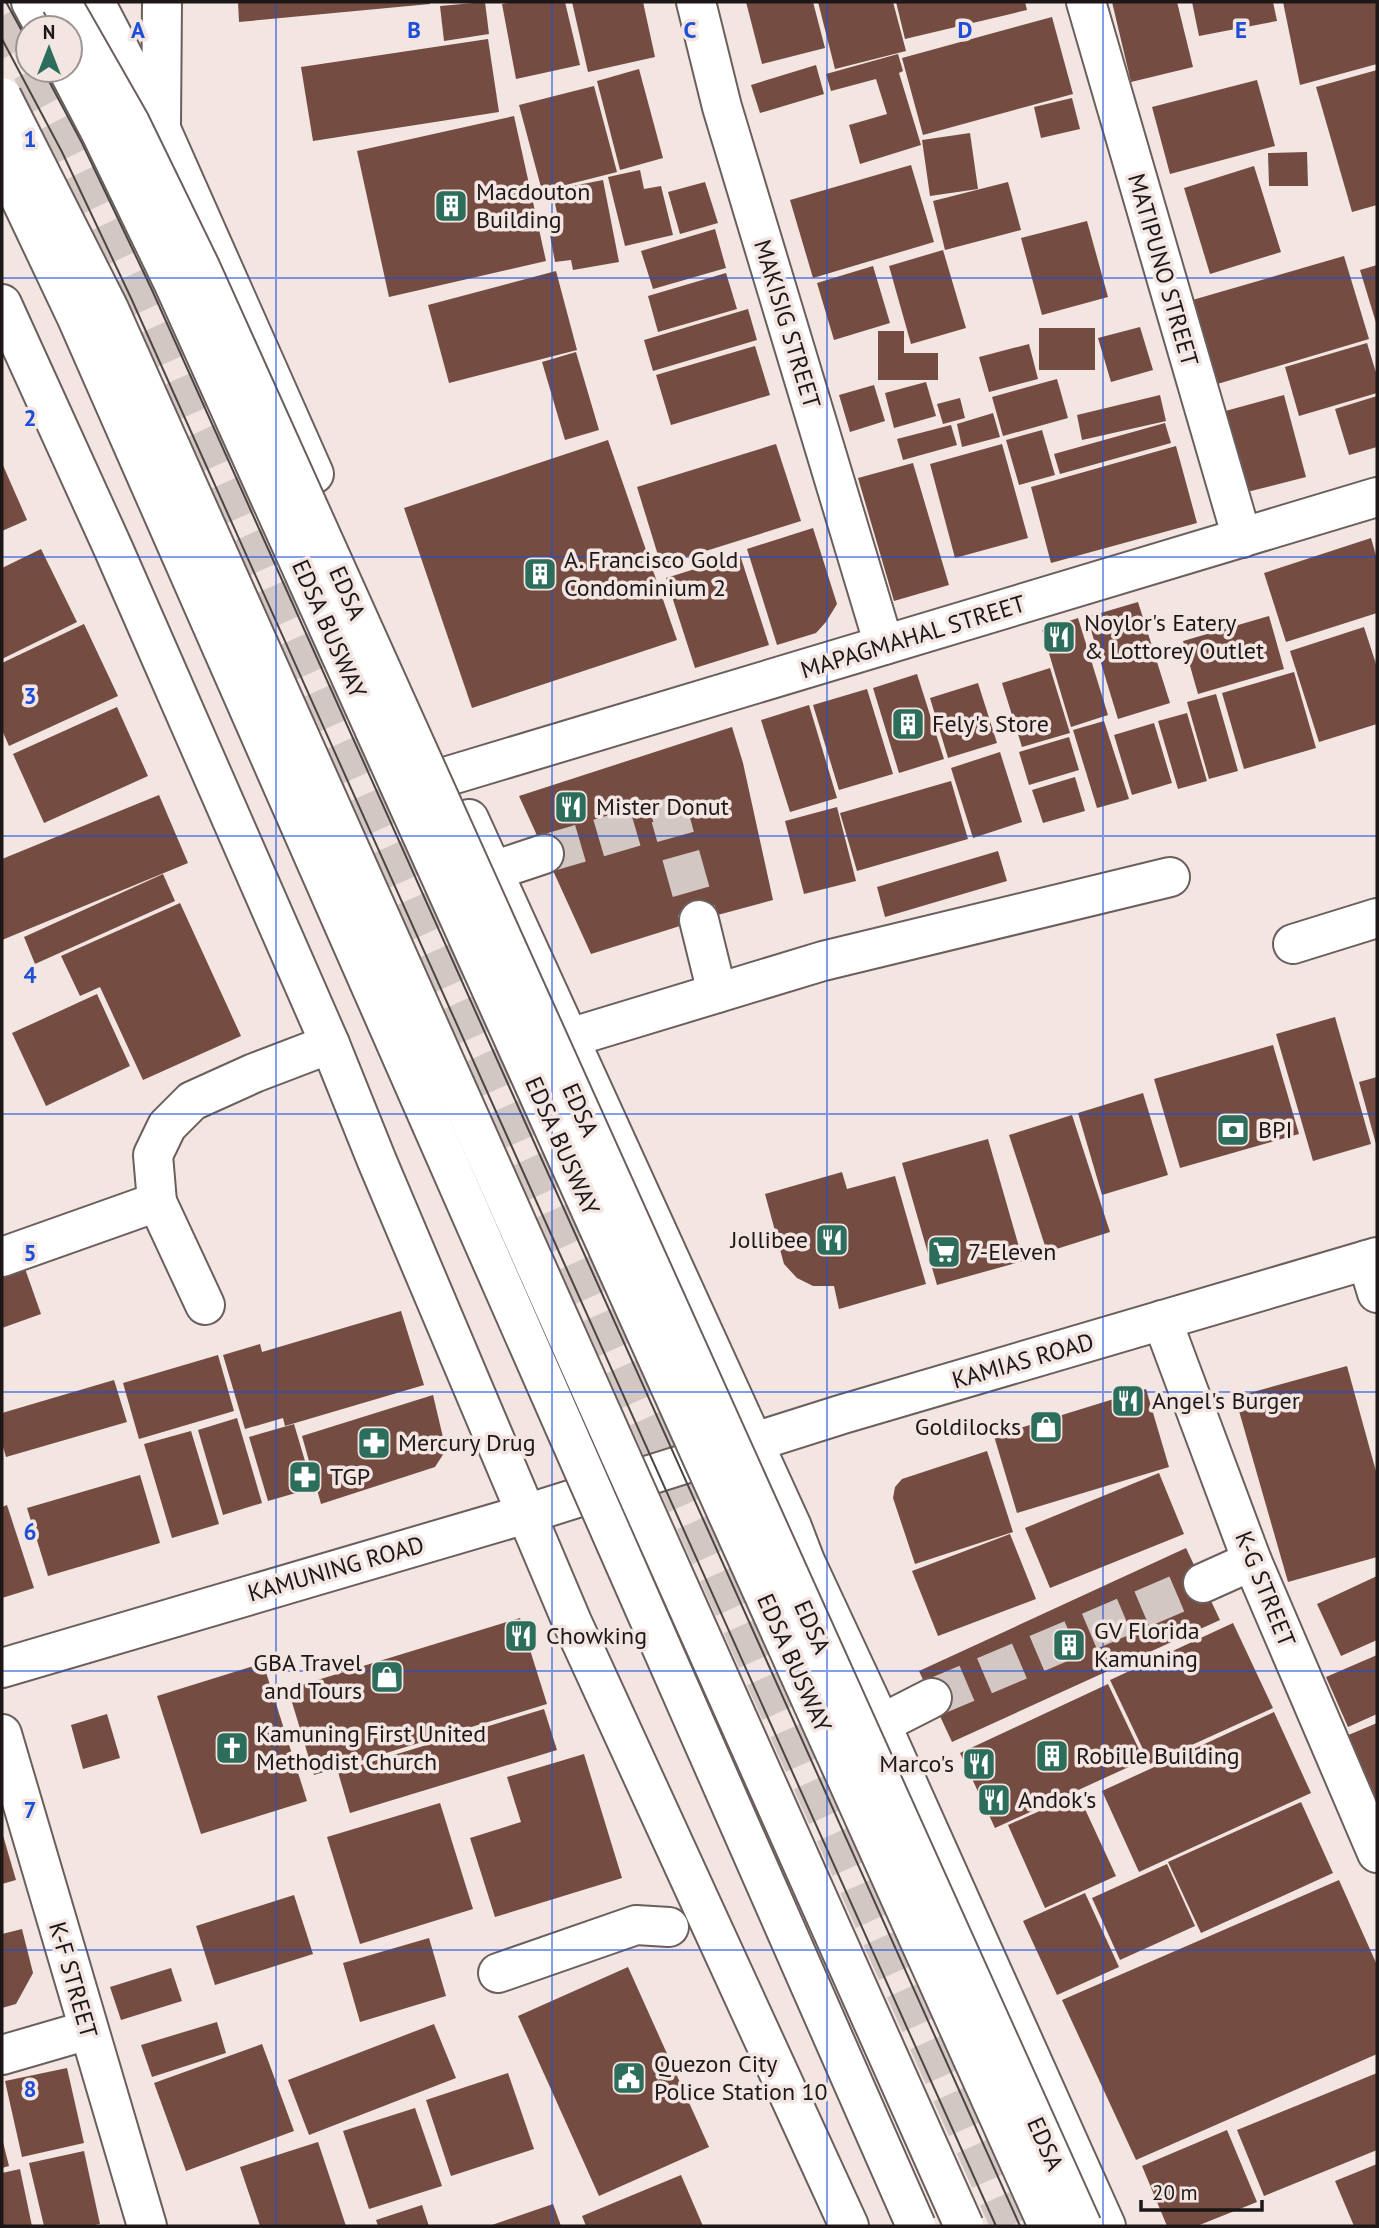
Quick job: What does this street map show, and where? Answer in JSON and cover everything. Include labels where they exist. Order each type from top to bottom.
[{"type":"main road","name":"EDSA","points":[[61,2],[130,122],[201,269],[1082,2226]]},
{"type":"main road","name":"EDSA","points":[[95,2],[161,129],[448,776],[753,1441],[1106,2226]]},
{"type":"main road","points":[[161,129],[162,2]]},
{"type":"main road","name":"MAKISIG STREET","points":[[696,2],[722,107],[884,645]]},
{"type":"main road","name":"MATIPUNO STREET","points":[[1086,2],[1242,538]]},
{"type":"main road","name":"EDSA BUSWAY","points":[[75,84],[173,282],[1048,2226]]},
{"type":"main road","points":[[2,97],[120,334],[964,2226]]},
{"type":"main road","points":[[2,160],[88,344],[916,2226]]},
{"type":"main road","points":[[2,304],[113,548],[330,1044],[526,1514],[612,1710],[849,2226]]},
{"type":"main road","name":"MAPAGMAHAL STREET","points":[[448,776],[1377,497]]},
{"type":"main road","points":[[493,871],[544,854]]},
{"type":"main road","points":[[569,1038],[823,961],[1170,877]]},
{"type":"main road","points":[[1293,944],[1377,918]]},
{"type":"main road","points":[[699,920],[717,993]]},
{"type":"main road","points":[[205,1305],[157,1202],[153,1155],[167,1126],[192,1101],[254,1073],[330,1044]]},
{"type":"main road","points":[[2,1256],[157,1202]]},
{"type":"main road","name":"KAMIAS ROAD","points":[[669,1468],[1162,1320],[1374,1270]]},
{"type":"main road","name":"K-G STREET","points":[[1162,1320],[1252,1561],[1377,1853]]},
{"type":"main road","name":"KAMUNING ROAD","points":[[2,1668],[526,1514],[669,1468]]},
{"type":"main road","points":[[1203,1583],[1252,1561]]},
{"type":"main road","points":[[881,1724],[932,1698]]},
{"type":"main road","name":"K-F STREET","points":[[2,1734],[147,2226]]},
{"type":"main road","points":[[498,1973],[636,1926],[669,1927]]},
{"type":"main road","points":[[2,2055],[88,2030]]},
{"type":"building","points":[[238,2],[430,2],[430,4],[239,22]]},
{"type":"building","points":[[485,2],[489,34],[444,41],[440,6]]},
{"type":"building","points":[[565,2],[580,65],[516,79],[502,4]]},
{"type":"building","points":[[572,2],[643,2],[655,57],[588,72]]},
{"type":"building","points":[[746,2],[813,2],[825,48],[762,64]]},
{"type":"building","points":[[818,2],[893,2],[906,51],[835,69]]},
{"type":"building","points":[[896,2],[1025,2],[1027,10],[905,39]]},
{"type":"building","points":[[1112,2],[1177,2],[1193,67],[1131,82]]},
{"type":"building","points":[[1192,2],[1273,2],[1277,21],[1199,36]]},
{"type":"building","points":[[1283,2],[1377,2],[1377,64],[1300,85]]},
{"type":"building","points":[[1052,17],[1073,94],[923,135],[902,58]]},
{"type":"building","points":[[488,39],[499,112],[313,141],[301,67]]},
{"type":"building","points":[[898,54],[903,71],[899,73],[921,145],[860,164],[849,125],[887,114],[876,79],[831,91],[826,74]]},
{"type":"building","points":[[816,65],[824,94],[760,113],[751,85]]},
{"type":"building","points":[[639,69],[663,158],[620,170],[597,81]]},
{"type":"building","points":[[1377,70],[1377,205],[1352,212],[1316,87]]},
{"type":"building","points":[[1257,80],[1275,146],[1170,174],[1152,107]]},
{"type":"building","points":[[594,86],[617,172],[542,191],[519,105]]},
{"type":"building","points":[[1072,98],[1080,129],[1041,138],[1034,107]]},
{"type":"building","name":"Macdouton Building","points":[[514,116],[546,261],[389,297],[357,151]]},
{"type":"building","points":[[970,133],[978,189],[930,196],[922,140]]},
{"type":"building","points":[[1307,152],[1308,186],[1269,186],[1268,153]]},
{"type":"building","points":[[911,165],[934,242],[813,278],[790,200]]},
{"type":"building","points":[[1254,166],[1281,252],[1210,274],[1184,188]]},
{"type":"building","points":[[640,170],[644,189],[661,186],[673,235],[625,246],[608,177]]},
{"type":"building","points":[[603,180],[619,262],[573,270],[571,260],[555,262],[548,224],[559,222],[552,190]]},
{"type":"building","points":[[705,182],[718,223],[680,234],[668,192]]},
{"type":"building","points":[[1008,182],[1021,230],[945,250],[933,201]]},
{"type":"building","points":[[1087,221],[1108,297],[1042,315],[1021,238]]},
{"type":"building","points":[[715,229],[726,268],[653,289],[641,251]]},
{"type":"building","points":[[943,250],[966,328],[911,344],[889,266]]},
{"type":"building","points":[[1344,256],[1369,339],[1214,385],[1189,301]]},
{"type":"building","points":[[1377,265],[1377,326],[1360,270]]},
{"type":"building","points":[[873,266],[890,323],[834,340],[817,283]]},
{"type":"building","points":[[556,271],[577,350],[449,383],[428,305]]},
{"type":"building","points":[[726,273],[737,309],[658,332],[648,296]]},
{"type":"building","points":[[748,309],[757,340],[653,371],[644,340]]},
{"type":"building","points":[[1140,327],[1153,370],[1111,382],[1098,338]]},
{"type":"building","points":[[1039,328],[1095,328],[1095,370],[1039,370]]},
{"type":"building","points":[[878,331],[904,331],[904,353],[938,353],[938,380],[878,380]]},
{"type":"building","points":[[1367,343],[1377,376],[1377,393],[1299,416],[1285,367]]},
{"type":"building","points":[[1029,344],[1038,379],[989,392],[979,357]]},
{"type":"building","points":[[755,346],[770,395],[671,425],[656,375]]},
{"type":"building","points":[[576,352],[599,430],[565,440],[542,362]]},
{"type":"building","points":[[1057,379],[1068,418],[1003,436],[992,397]]},
{"type":"building","points":[[926,382],[936,416],[894,428],[885,393]]},
{"type":"building","points":[[874,385],[885,421],[850,432],[839,395]]},
{"type":"building","points":[[1160,395],[1166,421],[1082,440],[1077,415]]},
{"type":"building","points":[[1284,395],[1306,477],[1251,491],[1243,489],[1218,413]]},
{"type":"building","points":[[1377,396],[1377,447],[1349,455],[1335,409]]},
{"type":"building","points":[[960,398],[965,418],[943,424],[937,404]]},
{"type":"building","points":[[993,413],[1000,437],[962,447],[957,424]]},
{"type":"building","points":[[1165,423],[1171,443],[1060,474],[1054,454]]},
{"type":"building","points":[[951,425],[957,445],[903,460],[897,439]]},
{"type":"building","points":[[1042,430],[1055,475],[1019,485],[1006,440]]},
{"type":"building","name":"A. Francisco Gold Condominium 2","points":[[608,440],[677,640],[472,708],[404,508]]},
{"type":"building","points":[[776,444],[801,521],[661,565],[637,487]]},
{"type":"building","points":[[1002,444],[1028,538],[955,558],[930,464]]},
{"type":"building","points":[[1176,446],[1197,523],[1051,563],[1031,487]]},
{"type":"building","points":[[2,463],[27,520],[2,531]]},
{"type":"building","points":[[913,463],[949,585],[894,601],[858,478]]},
{"type":"building","points":[[813,528],[837,604],[816,633],[777,645],[747,549]]},
{"type":"building","points":[[1371,538],[1377,559],[1377,613],[1286,642],[1264,573]]},
{"type":"building","points":[[41,549],[77,622],[2,659],[2,568]]},
{"type":"building","points":[[740,555],[769,645],[695,668],[666,578]]},
{"type":"building","points":[[1138,602],[1170,703],[1118,719],[1087,617]]},
{"type":"building","points":[[1269,616],[1284,669],[1198,694],[1183,641]]},
{"type":"building","points":[[1078,618],[1108,715],[1071,727],[1042,630]]},
{"type":"building","points":[[84,624],[118,696],[9,746],[2,730],[2,663]]},
{"type":"building","points":[[1364,627],[1377,667],[1377,724],[1319,742],[1290,651]]},
{"type":"building","points":[[1050,668],[1070,733],[1022,747],[1002,683]]},
{"type":"building","points":[[1294,672],[1316,748],[1244,769],[1222,693]]},
{"type":"building","name":"Fely's Store","points":[[917,674],[944,759],[899,773],[873,688]]},
{"type":"building","points":[[978,683],[997,743],[948,758],[930,698]]},
{"type":"building","points":[[867,689],[893,774],[839,790],[813,705]]},
{"type":"building","points":[[1216,694],[1238,771],[1209,779],[1187,702]]},
{"type":"building","points":[[809,705],[837,798],[790,812],[761,720]]},
{"type":"building","points":[[117,707],[148,776],[44,823],[13,754]]},
{"type":"building","points":[[1187,713],[1207,781],[1178,789],[1158,721]]},
{"type":"building","points":[[1104,721],[1129,799],[1097,808],[1073,730]]},
{"type":"building","points":[[1154,723],[1172,783],[1132,795],[1114,735]]},
{"type":"building","points":[[732,727],[743,763],[773,900],[591,954],[519,796]]},
{"type":"building","points":[[1069,737],[1079,770],[1029,785],[1019,752]]},
{"type":"building","points":[[1000,752],[1022,822],[973,838],[951,768]]},
{"type":"building","points":[[1075,777],[1085,811],[1043,823],[1032,790]]},
{"type":"building","points":[[951,781],[968,839],[857,871],[840,813]]},
{"type":"building","points":[[159,795],[188,863],[2,940],[2,859]]},
{"type":"building","points":[[837,807],[856,881],[804,894],[785,821]]},
{"type":"building","points":[[998,851],[1007,881],[885,917],[877,887]]},
{"type":"building","points":[[163,874],[175,901],[35,964],[24,937]]},
{"type":"building","points":[[180,903],[241,1036],[143,1080],[100,987],[80,996],[61,956]]},
{"type":"building","points":[[97,994],[130,1066],[46,1106],[12,1033]]},
{"type":"building","points":[[1335,1017],[1371,1144],[1313,1161],[1276,1034]]},
{"type":"building","points":[[1273,1045],[1299,1134],[1180,1168],[1154,1079]]},
{"type":"building","points":[[1377,1077],[1377,1144],[1376,1144],[1359,1082]]},
{"type":"building","points":[[1143,1093],[1168,1175],[1102,1195],[1078,1113]]},
{"type":"building","points":[[1072,1115],[1110,1232],[1047,1252],[1009,1135]]},
{"type":"building","points":[[988,1139],[1023,1261],[937,1285],[902,1163]]},
{"type":"building","points":[[842,1172],[847,1189],[895,1176],[926,1284],[839,1309],[834,1286],[813,1286],[797,1278],[784,1264],[765,1194]]},
{"type":"building","points":[[23,1263],[41,1314],[2,1328],[2,1270]]},
{"type":"building","points":[[401,1311],[424,1385],[285,1426],[283,1418],[245,1429],[223,1355],[260,1344],[262,1352]]},
{"type":"building","points":[[218,1355],[234,1411],[139,1439],[123,1383]]},
{"type":"building","points":[[1347,1366],[1377,1475],[1377,1557],[1288,1582],[1235,1397]]},
{"type":"building","points":[[114,1380],[127,1422],[6,1457],[2,1443],[2,1413]]},
{"type":"building","points":[[1146,1389],[1169,1467],[1017,1513],[994,1436]]},
{"type":"building","name":"Mercury Drug","points":[[433,1395],[446,1450],[435,1467],[321,1504],[302,1436]]},
{"type":"building","points":[[237,1418],[262,1503],[223,1515],[198,1430]]},
{"type":"building","points":[[294,1424],[313,1488],[268,1501],[249,1437]]},
{"type":"building","points":[[191,1431],[219,1524],[172,1538],[144,1444]]},
{"type":"building","points":[[987,1451],[1013,1532],[915,1564],[893,1498],[895,1487],[902,1479]]},
{"type":"building","points":[[1159,1473],[1184,1534],[1050,1588],[1025,1528]]},
{"type":"building","points":[[140,1475],[160,1543],[48,1576],[27,1508]]},
{"type":"building","points":[[7,1505],[34,1588],[2,1598],[2,1507]]},
{"type":"building","points":[[1010,1534],[1036,1599],[938,1636],[912,1571]]},
{"type":"building","name":"GV Florida Kamuning","points":[[1186,1548],[1220,1620],[952,1742],[919,1671]]},
{"type":"building","points":[[1377,1576],[1377,1640],[1341,1656],[1317,1604]]},
{"type":"building","points":[[520,1618],[547,1704],[314,1775],[288,1689]]},
{"type":"building","points":[[1233,1623],[1273,1708],[1150,1764],[1110,1680]]},
{"type":"building","points":[[1377,1655],[1377,1714],[1348,1727],[1326,1677]]},
{"type":"building","name":"Kamuning First United Methodist Church","points":[[263,1663],[307,1801],[201,1834],[157,1696]]},
{"type":"building","name":"Robille Building","points":[[1108,1684],[1144,1760],[995,1828],[960,1753]]},
{"type":"building","points":[[544,1709],[557,1750],[350,1813],[338,1772]]},
{"type":"building","points":[[1274,1712],[1311,1793],[1139,1872],[1102,1791]]},
{"type":"building","points":[[107,1714],[120,1758],[83,1769],[71,1725]]},
{"type":"building","points":[[1377,1723],[1377,1813],[1346,1736]]},
{"type":"building","points":[[584,1754],[622,1878],[495,1917],[470,1838],[521,1822],[507,1777]]},
{"type":"building","points":[[1078,1794],[1116,1876],[1045,1908],[1008,1825]]},
{"type":"building","points":[[1301,1802],[1333,1873],[1201,1933],[1168,1862]]},
{"type":"building","points":[[440,1803],[473,1909],[360,1944],[327,1837]]},
{"type":"building","points":[[2,1832],[16,1880],[2,1884]]},
{"type":"building","points":[[1167,1864],[1195,1926],[1120,1960],[1092,1898]]},
{"type":"building","points":[[1339,1880],[1377,1965],[1377,2054],[1136,2160],[1062,2000]]},
{"type":"building","points":[[1085,1893],[1119,1967],[1057,1995],[1023,1921]]},
{"type":"building","points":[[294,1895],[313,1954],[215,1985],[196,1926]]},
{"type":"building","points":[[22,1929],[33,1973],[16,2004],[2,2008],[2,1934]]},
{"type":"building","points":[[429,1938],[446,1996],[360,2022],[343,1963]]},
{"type":"building","points":[[628,1967],[709,2147],[599,2196],[518,2016]]},
{"type":"building","points":[[171,1968],[182,2001],[121,2020],[110,1987]]},
{"type":"building","points":[[217,2022],[226,2053],[152,2077],[141,2045]]},
{"type":"building","points":[[434,2024],[456,2078],[309,2135],[288,2080]]},
{"type":"building","points":[[262,2044],[294,2131],[186,2171],[154,2083]]},
{"type":"building","points":[[67,2068],[84,2143],[22,2157],[5,2081]]},
{"type":"building","points":[[508,2073],[534,2149],[451,2176],[426,2100]]},
{"type":"building","points":[[1377,2073],[1377,2150],[1264,2196],[1237,2130]]},
{"type":"building","points":[[415,2108],[442,2186],[369,2209],[343,2131]]},
{"type":"building","points":[[1227,2130],[1257,2202],[1197,2226],[1167,2226],[1142,2166]]},
{"type":"building","points":[[2,2138],[9,2166],[2,2168]]},
{"type":"building","points":[[318,2142],[346,2226],[260,2226],[240,2167]]},
{"type":"building","points":[[84,2151],[100,2224],[44,2226],[29,2163]]},
{"type":"building","points":[[1377,2164],[1377,2226],[1354,2226],[1335,2181]]},
{"type":"building","points":[[20,2169],[32,2226],[2,2226],[2,2173]]},
{"type":"building","points":[[681,2175],[703,2226],[586,2226],[582,2216]]},
{"type":"building","points":[[553,2204],[561,2226],[489,2226]]},
{"type":"building","points":[[422,2205],[429,2226],[378,2226],[376,2220]]},
{"type":"tunnel","points":[[2,16],[14,39]]},
{"type":"tunnel","points":[[38,84],[72,147],[142,294],[1010,2226]]},
{"type":"tunnel","points":[[544,854],[670,817],[699,920]]},
{"type":"tunnel","points":[[932,1698],[1203,1583]]},
{"type":"tram line","points":[[6,2],[14,17]]},
{"type":"tram line","points":[[2,39],[62,152],[131,298],[996,2226]]},
{"type":"tram line","points":[[50,84],[82,143],[152,290],[1020,2226]]},
{"type":"place","name":"Macdouton Building","points":[[451,206]]},
{"type":"place","name":"A. Francisco Gold Condominium 2","points":[[540,574]]},
{"type":"place","name":"Noylor's Eatery & Lottorey Outlet","points":[[1059,637]]},
{"type":"place","name":"Fely's Store","points":[[908,724]]},
{"type":"place","name":"Mister Donut","points":[[571,807]]},
{"type":"place","name":"BPI","points":[[1233,1130]]},
{"type":"place","name":"Jollibee","points":[[832,1240]]},
{"type":"place","name":"7-Eleven","points":[[944,1252]]},
{"type":"place","name":"Angel's Burger","points":[[1128,1401]]},
{"type":"place","name":"Goldilocks","points":[[1046,1427]]},
{"type":"place","name":"Mercury Drug","points":[[374,1443]]},
{"type":"place","name":"TGP","points":[[305,1477]]},
{"type":"place","name":"Chowking","points":[[521,1636]]},
{"type":"place","name":"GV Florida Kamuning","points":[[1069,1645]]},
{"type":"place","name":"GBA Travel and Tours","points":[[387,1677]]},
{"type":"place","name":"Kamuning First United Methodist Church","points":[[232,1748]]},
{"type":"place","name":"Robille Building","points":[[1052,1756]]},
{"type":"place","name":"Marco's","points":[[979,1764]]},
{"type":"place","name":"Andok's","points":[[994,1800]]},
{"type":"place","name":"Quezon City Police Station 10","points":[[629,2078]]}]
